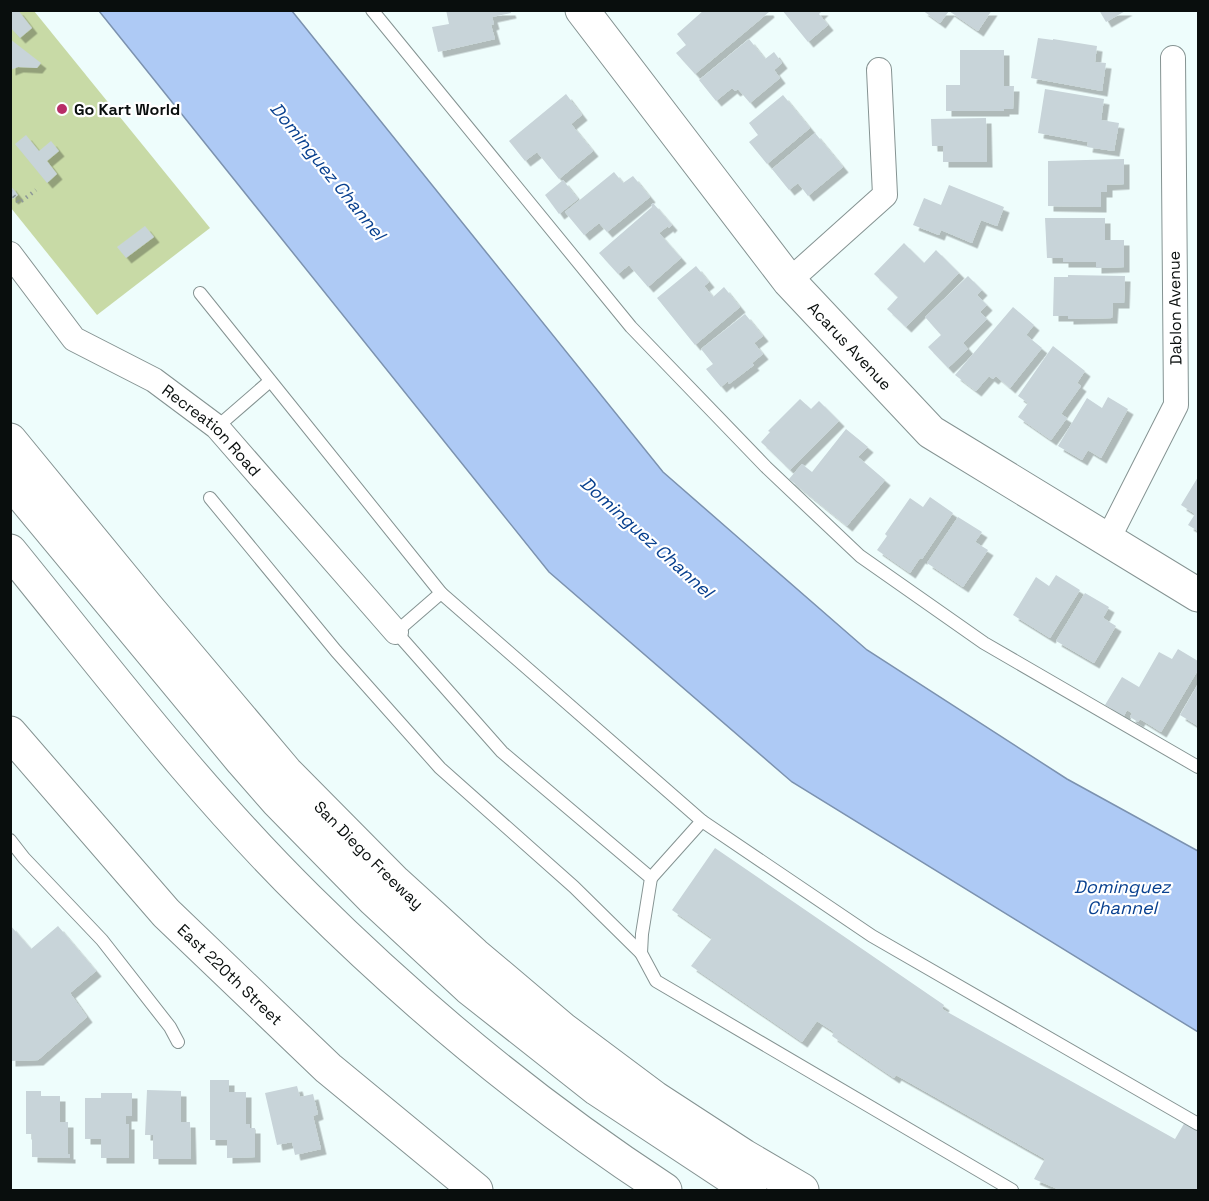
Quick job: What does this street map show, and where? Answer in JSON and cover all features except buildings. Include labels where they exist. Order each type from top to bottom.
[{"type":"main road","name":"Acarus Avenue","points":[[582,10],[789,281],[931,432],[1198,595]]},
{"type":"main road","name":"San Diego Freeway","points":[[10,440],[286,772],[395,882],[474,954],[564,1030],[656,1098],[802,1191]]},
{"type":"main road","points":[[10,481],[242,761],[277,801],[374,900],[469,988],[550,1053],[597,1089],[750,1191]]},
{"type":"main road","points":[[10,506],[195,735],[319,872],[492,1027],[583,1099],[715,1191]]},
{"type":"main road","points":[[10,551],[216,801],[307,899],[439,1018],[534,1098],[665,1191]]},
{"type":"main road","name":"East 220th Street","points":[[10,733],[166,913],[328,1068],[476,1191]]},
{"type":"street","name":"Dablon Avenue","points":[[1107,541],[1176,405],[1173,58]]},
{"type":"street","points":[[789,281],[885,195],[879,70]]},
{"type":"street","name":"Recreation Road","points":[[10,254],[74,339],[154,380],[217,427],[396,632]]},
{"type":"lane","points":[[372,10],[632,327],[766,467],[860,556],[984,643],[1198,767]]},
{"type":"lane","points":[[200,293],[441,593],[702,821],[872,936],[1198,1124]]},
{"type":"lane","points":[[217,427],[270,381]]},
{"type":"lane","points":[[210,498],[336,651],[440,768],[574,887],[641,953],[656,981],[1012,1191]]},
{"type":"lane","points":[[441,593],[396,632],[502,752],[651,878]]},
{"type":"lane","points":[[641,953],[651,878],[702,821]]},
{"type":"lane","points":[[10,840],[24,858],[102,940],[170,1027],[178,1042]]},
{"type":"path","points":[[10,191],[19,203],[36,190]]},
{"type":"green space","name":"Go Kart World","points":[[10,11],[34,11],[210,228],[97,315],[11,208]]},
{"type":"water","name":"Dominguez Channel","points":[[99,11],[292,11],[663,472],[867,650],[1067,779],[1198,851],[1198,1032],[792,782],[549,572]]},
{"type":"place","name":"Go Kart World","points":[[62,109]]}]
